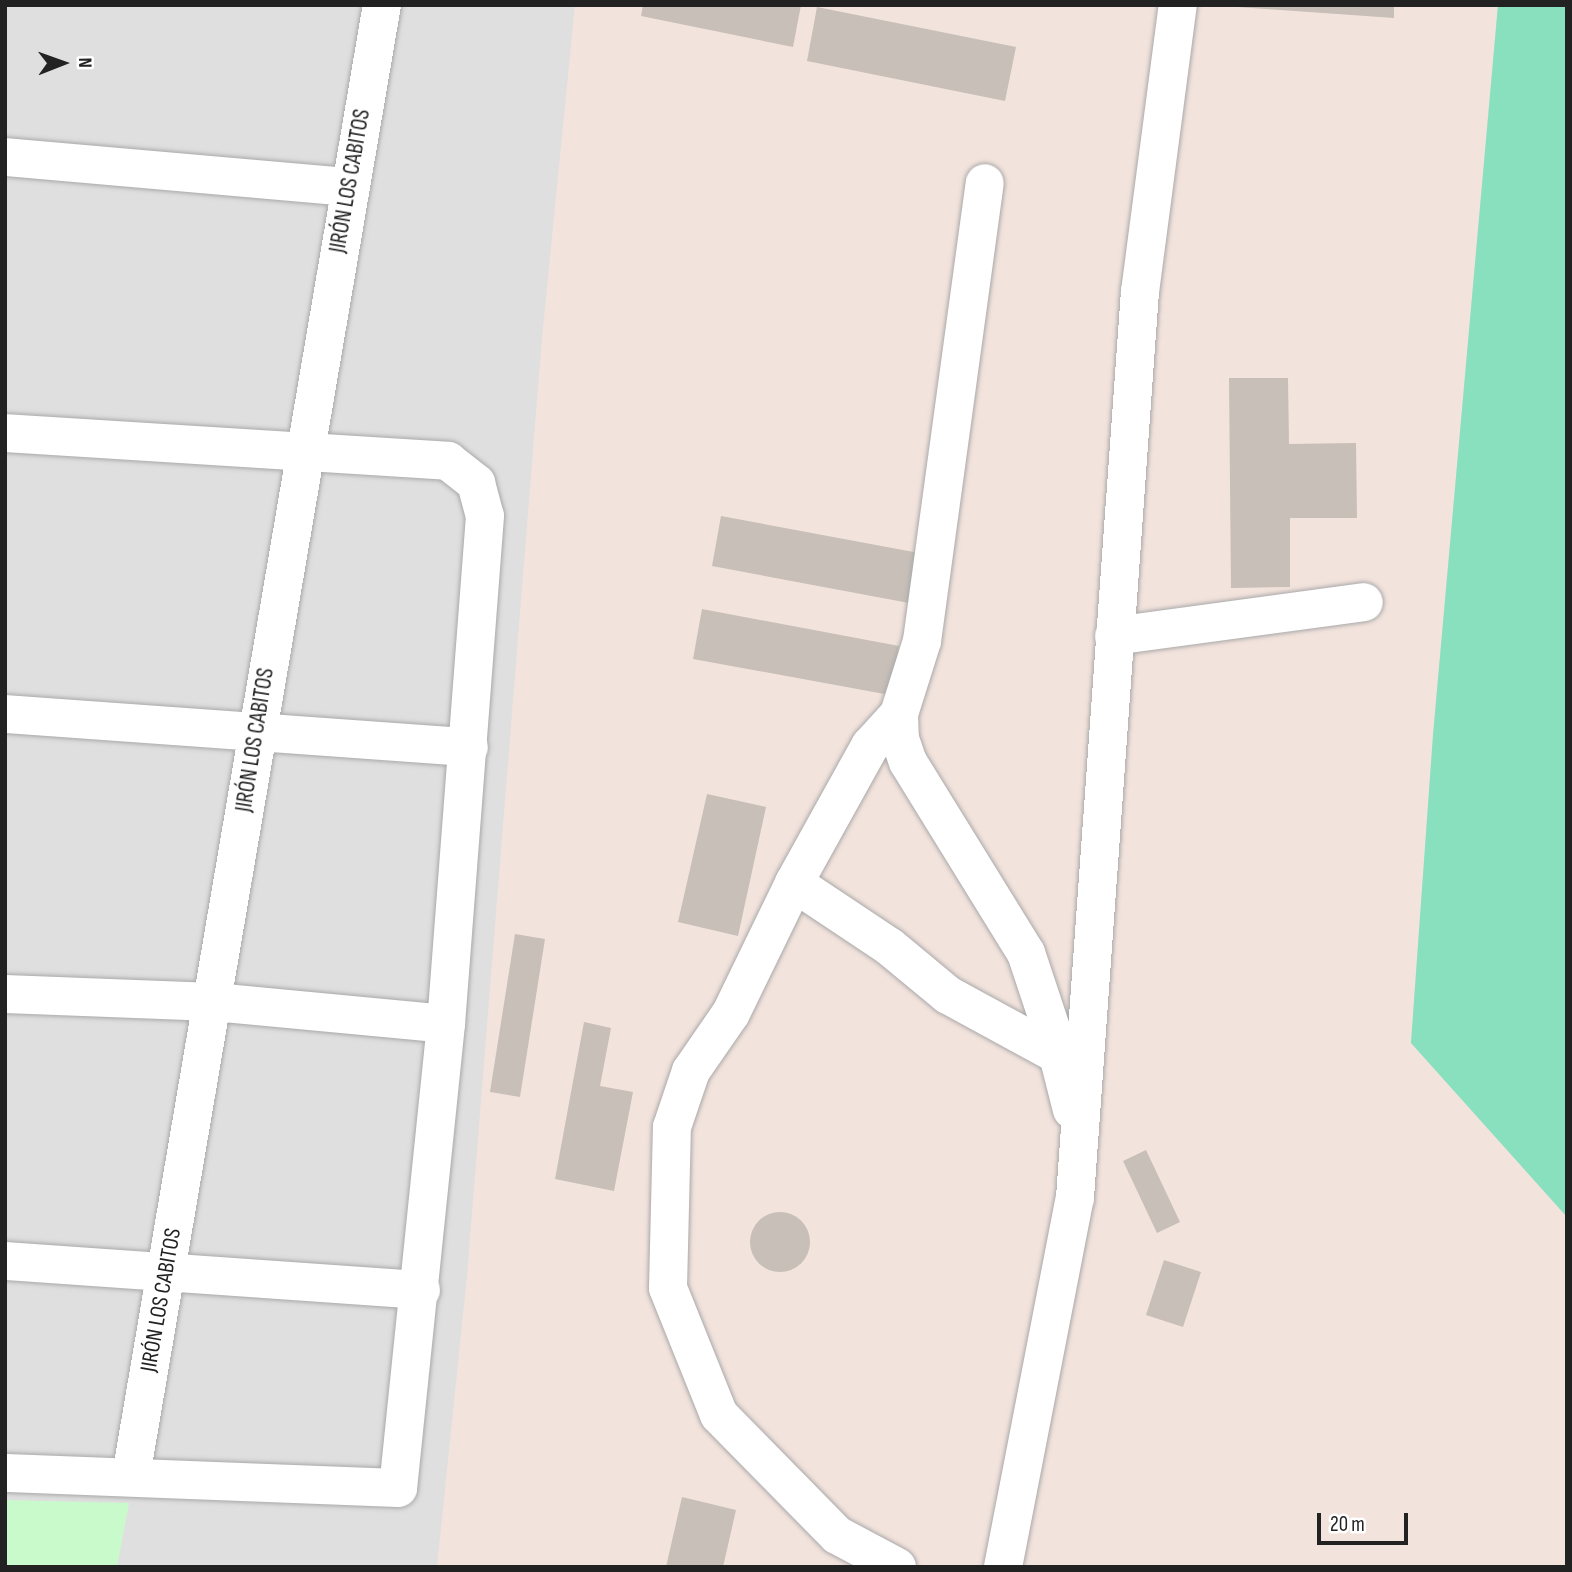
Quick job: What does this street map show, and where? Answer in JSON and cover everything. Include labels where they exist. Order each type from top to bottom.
[{"type":"street","name":"JIRÓN LOS CABITOS","points":[[131,1476],[214,1002],[256,728],[305,455],[348,187],[382,5]]},
{"type":"street","points":[[1003,1567],[1075,1198],[1140,292],[1178,5]]},
{"type":"street","points":[[5,157],[348,187]]},
{"type":"street","points":[[985,183],[922,641],[899,714],[900,739],[908,762],[1026,953],[1058,1055],[1080,1143]]},
{"type":"street","points":[[5,433],[305,455],[448,461],[476,483],[485,516],[446,1024],[421,1290],[398,1488],[5,1473]]},
{"type":"street","points":[[1114,636],[1364,602]]},
{"type":"street","points":[[5,714],[256,728],[469,747]]},
{"type":"street","points":[[897,1567],[837,1535],[719,1415],[668,1288],[672,1127],[691,1071],[731,1013],[794,883],[870,746],[899,714]]},
{"type":"street","points":[[794,883],[890,947],[948,995],[1058,1055]]},
{"type":"street","points":[[5,994],[214,1002],[446,1024]]},
{"type":"street","points":[[5,1261],[421,1290]]},
{"type":"shaded area","points":[[5,5],[1567,5],[1567,1567],[5,1567]]},
{"type":"shaded area","points":[[575,5],[1498,5],[1433,735],[1411,1043],[1567,1217],[1567,1567],[437,1567],[467,1276],[542,338]]},
{"type":"green space","points":[[1498,5],[1567,5],[1567,1217],[1411,1043],[1433,735]]},
{"type":"green space","points":[[5,1500],[129,1503],[117,1567],[5,1567]]},
{"type":"building","points":[[643,5],[801,5],[793,47],[641,16]]},
{"type":"building","points":[[1210,5],[1394,5],[1394,18]]},
{"type":"building","points":[[817,7],[1016,47],[1005,101],[807,61]]},
{"type":"building","points":[[1229,378],[1288,378],[1289,444],[1356,443],[1357,518],[1290,518],[1290,587],[1231,588]]},
{"type":"building","points":[[721,516],[919,553],[909,603],[712,566]]},
{"type":"building","points":[[702,609],[899,646],[890,695],[693,659]]},
{"type":"building","points":[[707,794],[766,807],[738,936],[678,922]]},
{"type":"building","points":[[515,934],[545,939],[520,1097],[490,1092]]},
{"type":"building","points":[[584,1022],[611,1028],[600,1086],[633,1092],[614,1191],[555,1179]]},
{"type":"building","points":[[1146,1150],[1180,1222],[1157,1233],[1123,1161]]},
{"type":"building","points":[[780,1212],[797,1217],[805,1225],[810,1242],[805,1259],[797,1267],[780,1272],[763,1267],[755,1259],[750,1242],[755,1225],[763,1217]]},
{"type":"building","points":[[1164,1260],[1201,1272],[1183,1327],[1146,1315]]},
{"type":"building","points":[[682,1497],[736,1510],[723,1567],[666,1567]]}]
